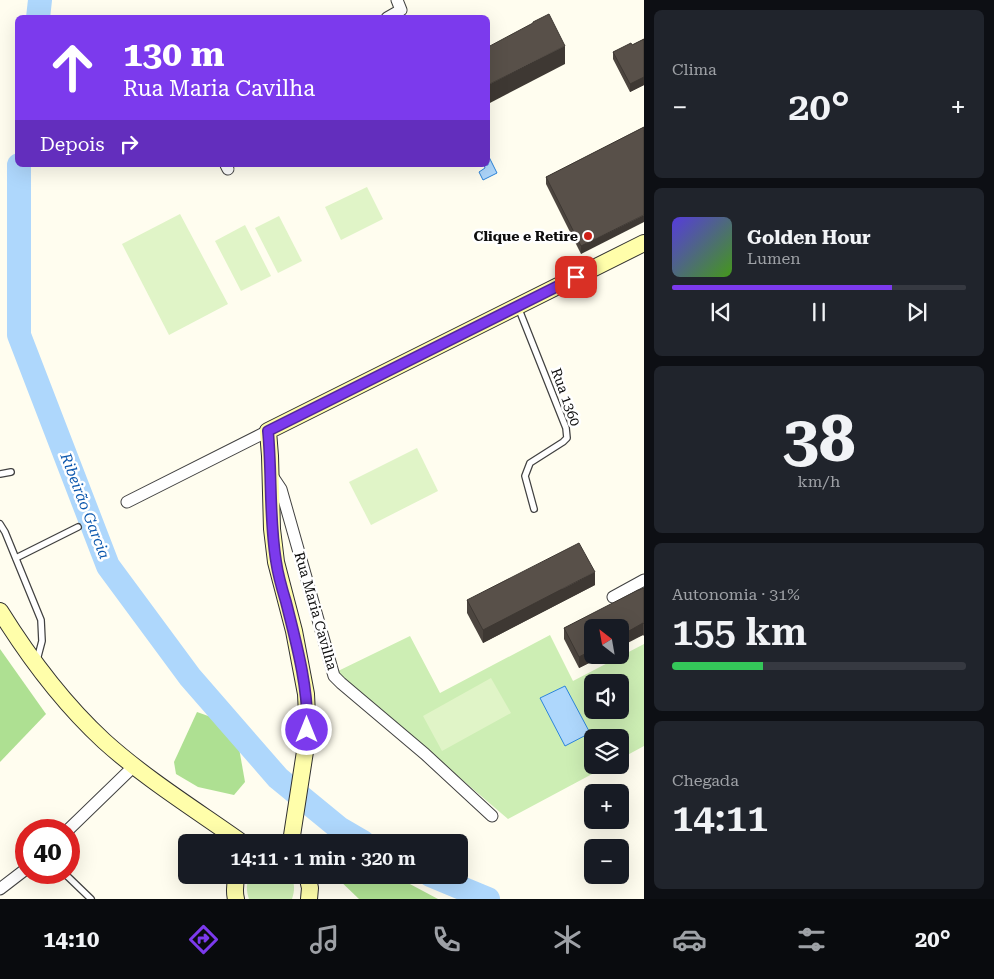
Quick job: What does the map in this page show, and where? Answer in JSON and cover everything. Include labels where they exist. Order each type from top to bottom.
[{"type":"street","points":[[127,502],[644,243]]},
{"type":"street","name":"Rua Maria Cavilha","points":[[268,431],[270,473],[281,489],[334,676],[425,754],[492,816]]},
{"type":"street","points":[[270,473],[272,529],[276,562],[294,631],[308,715],[306,745],[292,834]]},
{"type":"street","points":[[612,597],[644,580]]},
{"type":"street","points":[[0,611],[36,664],[67,704],[104,740],[134,766],[230,834]]},
{"type":"street","points":[[79,819],[134,766]]},
{"type":"street","points":[[213,822],[220,834]]},
{"type":"street","points":[[0,889],[15,877]]},
{"type":"street","points":[[235,884],[234,894],[236,899]]},
{"type":"street","points":[[309,884],[309,899]]},
{"type":"lane","name":"Rua 1360","points":[[517,306],[566,428],[567,438],[530,463],[525,476],[534,509]]},
{"type":"lane","points":[[0,474],[11,472]]},
{"type":"lane","points":[[0,524],[41,620],[42,641],[36,664]]},
{"type":"lane","points":[[16,558],[78,527]]},
{"type":"lane","points":[[75,884],[91,899]]},
{"type":"green space","points":[[367,187],[383,219],[341,240],[325,207]]},
{"type":"green space","points":[[180,214],[228,304],[169,335],[122,244]]},
{"type":"green space","points":[[279,216],[302,261],[278,273],[255,228]]},
{"type":"green space","points":[[245,225],[271,276],[241,291],[215,241]]},
{"type":"green space","points":[[417,448],[438,491],[371,525],[349,482]]},
{"type":"green space","points":[[550,635],[573,681],[584,675],[584,719],[629,719],[629,674],[586,674],[606,664],[629,664],[629,652],[644,644],[644,746],[629,754],[629,729],[584,729],[584,774],[592,774],[508,819],[336,672],[410,636],[440,693]]},
{"type":"green space","points":[[0,649],[46,714],[0,762]]},
{"type":"green space","points":[[491,678],[511,713],[442,751],[423,716]]},
{"type":"green space","points":[[197,712],[211,717],[239,748],[245,782],[234,795],[198,787],[176,774],[174,762]]},
{"type":"green space","points":[[248,884],[294,884],[294,893],[292,899],[249,899]]},
{"type":"green space","points":[[343,884],[410,884],[438,899],[359,899]]},
{"type":"water","points":[[490,159],[497,173],[483,180],[479,172],[490,167]]},
{"type":"water","points":[[565,686],[588,729],[584,729],[584,736],[565,746],[540,698]]},
{"type":"building","points":[[549,14],[565,46],[490,84],[490,46]]},
{"type":"building","points":[[644,39],[644,77],[630,84],[613,52]]},
{"type":"building","points":[[644,127],[644,215],[581,246],[546,177]]},
{"type":"building","points":[[579,543],[595,572],[483,630],[467,600]]},
{"type":"building","points":[[644,588],[644,624],[629,631],[629,619],[584,619],[584,654],[579,657],[564,628]]},
{"type":"waterway","name":"Ribeirão Garcia","points":[[38,15],[40,0]]},
{"type":"waterway","name":"Ribeirão Garcia","points":[[19,167],[19,335],[108,566],[190,677],[278,778],[339,828],[349,834]]},
{"type":"waterway","name":"Ribeirão Garcia","points":[[452,884],[488,899]]},
{"type":"place","name":"Clique e Retire","points":[[588,236]]},
{"type":"route","points":[[307,730],[306,694],[294,631],[276,562],[272,529],[268,431],[576,277]]}]
